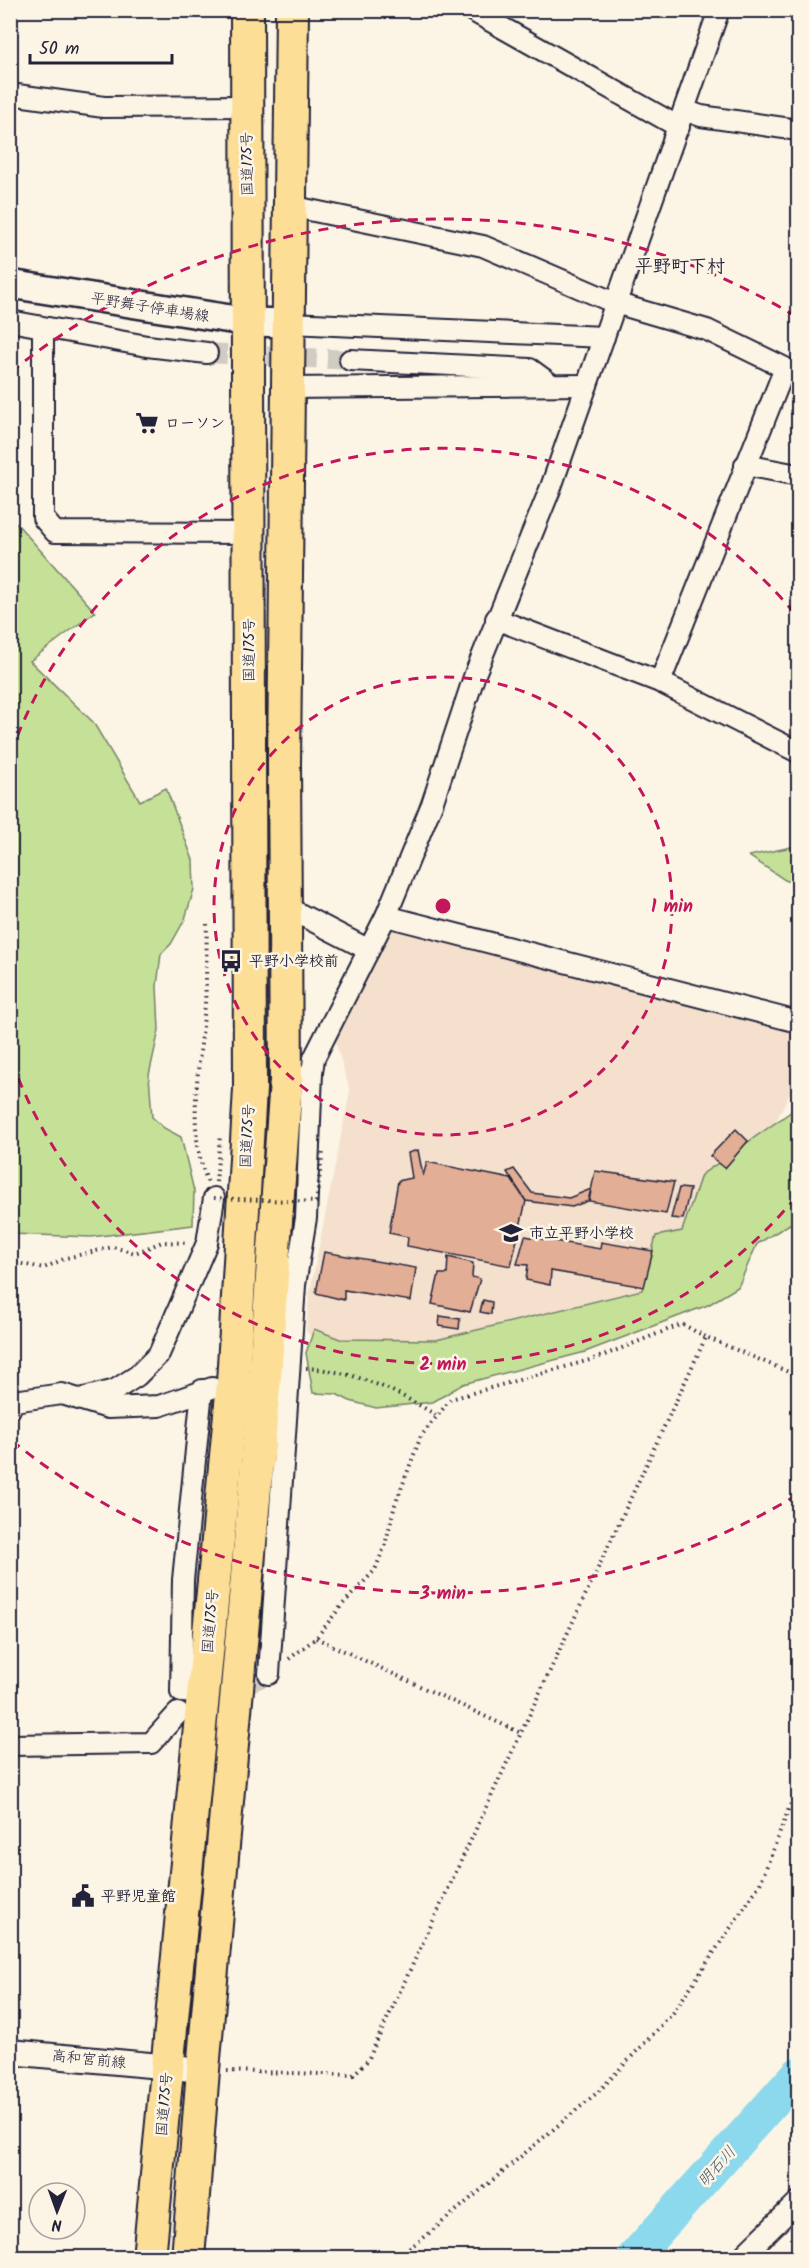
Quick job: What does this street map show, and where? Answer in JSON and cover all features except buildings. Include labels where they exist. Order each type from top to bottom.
[{"type":"highway","name":"国道175号","points":[[149,2258],[233,1383],[250,1089],[249,322],[246,10]]},
{"type":"highway","points":[[189,2258],[203,2070],[265,1375],[299,1077],[286,907],[284,764],[292,10]]},
{"type":"main road","name":"平野舞子停車場線","points":[[10,284],[249,322],[290,323]]},
{"type":"street","points":[[471,10],[682,118],[701,116],[798,130]]},
{"type":"street","points":[[269,1674],[295,1285],[306,1218],[299,1077],[314,1058],[387,916],[432,804],[475,674],[551,487],[719,10]]},
{"type":"street","points":[[10,94],[104,107],[247,106]]},
{"type":"street","points":[[291,206],[483,246],[615,303],[707,330],[792,366],[745,465],[660,682]]},
{"type":"street","points":[[10,321],[147,346],[207,353]]},
{"type":"street","points":[[290,323],[604,337]]},
{"type":"street","points":[[43,328],[43,518],[56,532],[249,533]]},
{"type":"street","points":[[350,360],[530,369],[552,385]]},
{"type":"street","points":[[289,388],[587,385]]},
{"type":"street","points":[[745,465],[798,475]]},
{"type":"street","points":[[496,620],[660,682],[798,752]]},
{"type":"street","points":[[286,907],[369,950]]},
{"type":"street","points":[[387,916],[798,1022]]},
{"type":"street","points":[[80,1399],[115,1390],[137,1377],[159,1354],[207,1243],[214,1198]]},
{"type":"street","points":[[10,1410],[14,1401],[62,1394],[108,1408],[159,1406],[202,1390],[233,1383]]},
{"type":"street","points":[[202,1390],[183,1580],[181,1692],[203,1693]]},
{"type":"street","points":[[10,1744],[151,1743],[178,1713]]},
{"type":"street","name":"高和宮前線","points":[[10,2052],[203,2070]]},
{"type":"street","points":[[741,2258],[798,2202]]},
{"type":"path","points":[[207,924],[204,1023],[196,1083],[195,1112],[199,1160],[214,1198],[316,1202],[323,1151]]},
{"type":"path","points":[[10,1262],[44,1268],[66,1258],[113,1247],[135,1253],[162,1242],[207,1243]]},
{"type":"path","points":[[269,1674],[316,1638],[342,1605],[375,1570],[385,1545],[395,1505],[421,1436],[451,1399],[597,1358],[682,1324],[706,1337],[798,1376]]},
{"type":"path","points":[[203,2070],[353,2075],[368,2060],[706,1337]]},
{"type":"path","points":[[302,1368],[327,1369],[366,1378],[436,1415]]},
{"type":"path","points":[[316,1638],[521,1733]]},
{"type":"path","points":[[394,2258],[421,2240],[598,2092],[673,2013],[760,1884],[798,1785]]},
{"type":"shaded area","points":[[389,926],[798,1031],[798,1077],[679,1315],[337,1357],[306,1332],[309,1296],[350,1091],[333,1033]]},
{"type":"green space","points":[[10,516],[95,612],[30,661],[93,722],[140,801],[166,788],[193,860],[194,889],[185,919],[171,944],[161,954],[157,986],[159,1030],[149,1075],[152,1117],[164,1128],[181,1137],[194,1191],[193,1225],[91,1237],[11,1234]]},
{"type":"green space","points":[[798,839],[798,885],[785,880],[749,856],[796,846]]},
{"type":"green space","points":[[798,1109],[798,1219],[757,1244],[738,1287],[708,1305],[585,1352],[463,1384],[433,1402],[376,1408],[350,1401],[336,1394],[313,1393],[306,1353],[314,1329],[340,1339],[436,1340],[642,1290],[656,1236],[682,1231],[701,1175]]},
{"type":"waterway","name":"明石川","points":[[633,2258],[798,2074]]},
{"type":"waterway","points":[[790,2258],[798,2250]]},
{"type":"tunnel","points":[[207,353],[350,360]]},
{"type":"tunnel","points":[[183,1580],[275,1586]]},
{"type":"tunnel","points":[[195,1706],[269,1674]]},
{"type":"place","name":"ローソン","points":[[147,423]]},
{"type":"place","name":"平野小学校前","points":[[231,961]]},
{"type":"place","name":"市立平野小学校","points":[[511,1233]]},
{"type":"place","name":"平野児童館","points":[[83,1896]]},
{"type":"district","name":"平野町下村","points":[[680,266]]}]
